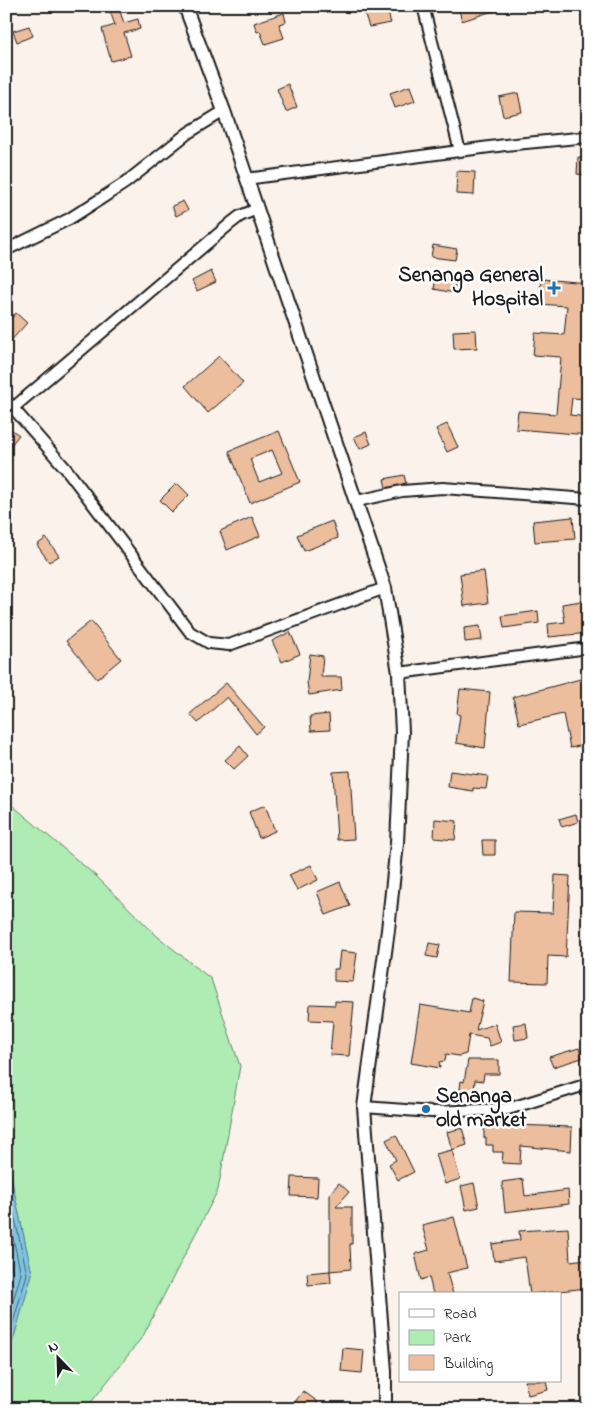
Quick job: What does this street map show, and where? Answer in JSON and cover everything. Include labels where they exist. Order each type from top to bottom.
[{"type":"street","points":[[186,6],[224,111],[385,588],[399,673],[402,732],[397,843],[388,930],[364,1107],[386,1371],[385,1409]]},
{"type":"street","points":[[423,6],[460,151]]},
{"type":"street","points":[[6,250],[69,219],[92,205],[126,183],[188,133],[224,111]]},
{"type":"street","points":[[246,179],[460,151],[588,137]]},
{"type":"street","points":[[257,209],[240,216],[231,223],[9,404],[67,470],[190,632],[209,643],[229,645],[385,588]]},
{"type":"street","points":[[357,501],[402,491],[443,488],[588,499]]},
{"type":"street","points":[[399,673],[588,648]]},
{"type":"street","points":[[364,1107],[432,1112],[508,1110],[588,1084]]},
{"type":"green space","points":[[6,800],[96,876],[157,936],[211,979],[240,1066],[218,1190],[143,1336],[86,1409],[6,1409],[6,1365],[32,1274],[6,1154]]},
{"type":"water","points":[[6,1154],[32,1274],[6,1365]]},
{"type":"building","points":[[108,6],[118,6],[124,23],[138,19],[140,29],[124,33],[131,56],[111,61],[102,29],[115,25]]},
{"type":"building","points":[[362,6],[386,6],[391,23],[369,27]]},
{"type":"building","points":[[472,6],[502,6],[502,8],[462,21],[459,10]]},
{"type":"building","points":[[284,13],[286,22],[279,24],[284,38],[265,44],[260,31],[257,32],[254,23]]},
{"type":"building","points":[[29,26],[33,36],[17,42],[13,31]]},
{"type":"building","points":[[288,84],[297,107],[286,112],[277,89]]},
{"type":"building","points":[[410,86],[415,101],[395,108],[390,93]]},
{"type":"building","points":[[518,93],[522,112],[503,116],[499,97]]},
{"type":"building","points":[[578,157],[588,158],[588,175],[577,174]]},
{"type":"building","points":[[457,171],[475,172],[474,195],[456,194]]},
{"type":"building","points":[[183,201],[188,210],[176,216],[172,206]]},
{"type":"building","points":[[433,245],[457,249],[455,260],[431,257]]},
{"type":"building","points":[[211,271],[216,282],[197,291],[192,281]]},
{"type":"building","points":[[436,278],[456,281],[454,293],[434,289]]},
{"type":"building","points":[[541,279],[588,283],[588,312],[586,312],[584,334],[588,335],[588,399],[572,398],[570,415],[588,417],[588,435],[516,429],[518,411],[556,414],[561,357],[533,355],[535,333],[564,335],[567,306],[539,304]]},
{"type":"building","points":[[16,313],[27,323],[6,346],[6,324]]},
{"type":"building","points":[[476,330],[477,348],[454,349],[453,331]]},
{"type":"building","points":[[219,356],[243,383],[208,413],[185,386]]},
{"type":"building","points":[[447,424],[458,447],[447,452],[436,429]]},
{"type":"building","points":[[6,426],[19,435],[6,451]]},
{"type":"building","points":[[279,431],[300,482],[250,503],[229,451]],"holes":[[[272,450],[282,473],[259,482],[250,459]]]},
{"type":"building","points":[[366,432],[371,444],[360,449],[354,437]]},
{"type":"building","points":[[404,475],[406,483],[386,488],[384,479]]},
{"type":"building","points":[[177,483],[189,495],[172,512],[160,500]]},
{"type":"building","points":[[252,517],[260,536],[227,550],[220,531]]},
{"type":"building","points":[[573,517],[575,539],[535,542],[533,521]]},
{"type":"building","points":[[332,521],[338,538],[304,551],[297,535]]},
{"type":"building","points":[[46,538],[59,556],[49,562],[37,545]]},
{"type":"building","points":[[484,571],[488,603],[464,606],[460,574]]},
{"type":"building","points":[[588,600],[588,633],[549,637],[548,624],[565,622],[562,604]]},
{"type":"building","points":[[538,611],[539,623],[504,628],[502,616]]},
{"type":"building","points":[[91,621],[121,659],[97,679],[66,641]]},
{"type":"building","points":[[480,626],[482,640],[465,642],[464,628]]},
{"type":"building","points":[[290,632],[300,654],[282,662],[272,641]]},
{"type":"building","points":[[310,654],[323,656],[321,677],[341,677],[342,690],[309,695],[307,682]]},
{"type":"building","points":[[588,677],[588,744],[570,748],[563,714],[519,724],[513,697]]},
{"type":"building","points":[[226,683],[264,727],[256,734],[227,697],[198,723],[190,714]]},
{"type":"building","points":[[460,689],[490,692],[485,748],[456,743],[460,715],[457,714]]},
{"type":"building","points":[[329,714],[330,730],[311,731],[310,716]]},
{"type":"building","points":[[240,746],[248,756],[234,769],[225,760]]},
{"type":"building","points":[[350,771],[354,839],[337,840],[333,772]]},
{"type":"building","points":[[450,771],[488,776],[486,789],[473,788],[473,791],[448,787]]},
{"type":"building","points":[[265,805],[275,831],[259,838],[249,812]]},
{"type":"building","points":[[576,814],[578,822],[562,827],[559,819]]},
{"type":"building","points":[[435,819],[457,821],[455,840],[434,838]]},
{"type":"building","points":[[482,840],[495,840],[495,855],[483,855]]},
{"type":"building","points":[[311,865],[318,880],[297,890],[289,875]]},
{"type":"building","points":[[555,875],[570,876],[566,957],[548,956],[547,983],[511,982],[514,912],[553,913]]},
{"type":"building","points":[[340,882],[350,906],[326,915],[317,892]]},
{"type":"building","points":[[429,943],[440,945],[437,958],[426,956]]},
{"type":"building","points":[[340,951],[357,953],[353,982],[334,981],[334,969],[338,969]]},
{"type":"building","points":[[472,998],[483,1001],[476,1030],[495,1024],[501,1042],[490,1046],[487,1038],[469,1035],[466,1054],[459,1056],[446,1054],[445,1061],[439,1062],[440,1068],[411,1063],[420,1005],[469,1013]]},
{"type":"building","points":[[335,1001],[354,1002],[349,1056],[330,1055],[333,1021],[309,1020],[310,1004],[335,1005]]},
{"type":"building","points":[[526,1023],[528,1038],[515,1040],[513,1025]]},
{"type":"building","points":[[579,1048],[582,1058],[553,1067],[549,1057]]},
{"type":"building","points":[[468,1060],[499,1060],[499,1074],[484,1074],[483,1081],[475,1080],[473,1104],[458,1104],[461,1081],[464,1082]]},
{"type":"building","points":[[484,1124],[572,1127],[571,1151],[521,1146],[520,1164],[502,1163],[503,1152],[493,1152],[493,1145],[486,1145]]},
{"type":"building","points":[[462,1128],[467,1145],[452,1150],[447,1132]]},
{"type":"building","points":[[396,1135],[414,1172],[398,1180],[389,1164],[396,1160],[386,1140]]},
{"type":"building","points":[[452,1150],[460,1179],[445,1184],[436,1154]]},
{"type":"building","points":[[292,1177],[318,1178],[317,1197],[291,1196]]},
{"type":"building","points":[[523,1179],[525,1196],[568,1190],[569,1204],[505,1212],[502,1182]]},
{"type":"building","points":[[339,1183],[349,1192],[336,1207],[352,1207],[351,1269],[330,1271],[330,1193]]},
{"type":"building","points":[[474,1183],[479,1207],[466,1210],[461,1186]]},
{"type":"building","points":[[454,1217],[467,1268],[447,1273],[452,1292],[433,1292],[429,1277],[421,1280],[415,1254],[429,1250],[422,1225]]},
{"type":"building","points":[[568,1228],[570,1261],[588,1259],[588,1288],[530,1292],[525,1257],[494,1261],[492,1244],[520,1240],[519,1231]]},
{"type":"building","points":[[330,1271],[331,1283],[308,1285],[307,1273]]},
{"type":"building","points":[[343,1348],[364,1350],[362,1373],[341,1371]]},
{"type":"building","points":[[525,1382],[546,1382],[548,1390],[528,1395]]},
{"type":"building","points":[[303,1391],[318,1402],[313,1409],[290,1409]]},
{"type":"place","name":"Senanga General Hospital","points":[[554,288]]},
{"type":"place","name":"Senanga old market","points":[[426,1109]]}]
